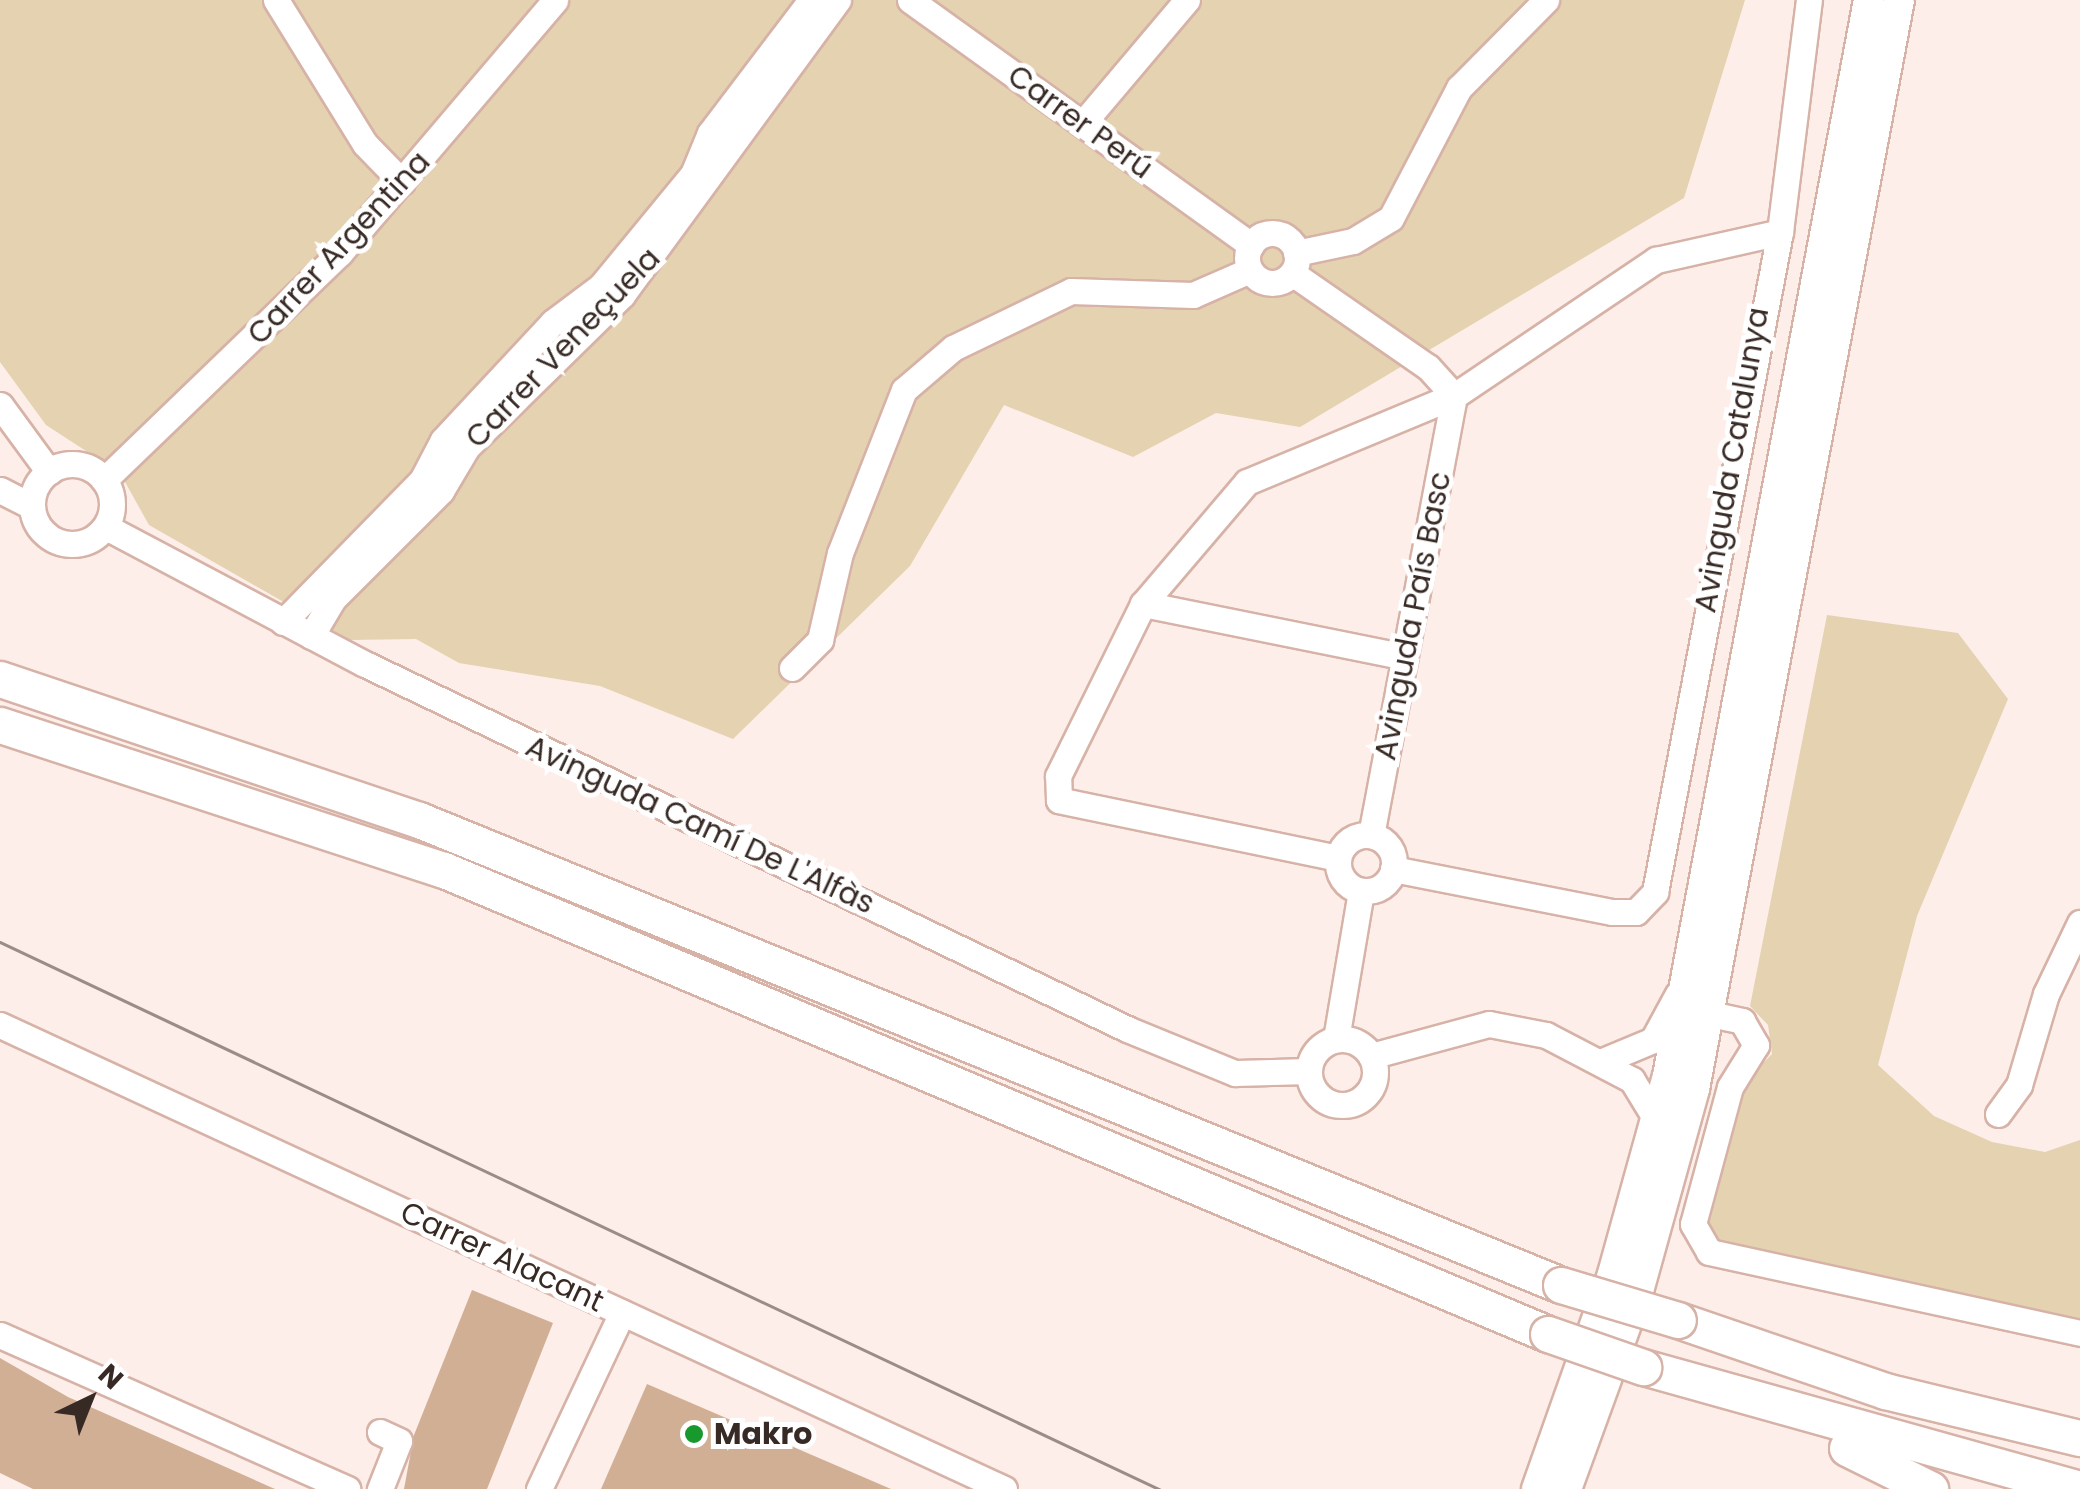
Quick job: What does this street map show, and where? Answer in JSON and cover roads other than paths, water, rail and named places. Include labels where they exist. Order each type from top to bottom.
[{"type":"highway","points":[[0,679],[437,827],[1560,1285],[1885,1390],[2080,1438]]},
{"type":"highway","points":[[0,726],[444,870],[1548,1334],[1689,1384],[1930,1489]]},
{"type":"highway","points":[[1689,1384],[2079,1489]]},
{"type":"highway","points":[[1885,1390],[2080,1430]]},
{"type":"main road","points":[[1537,1489],[1656,1121],[1691,967],[1869,0]]},
{"type":"main road","points":[[1566,1489],[1644,1273],[1710,1014],[1899,0]]},
{"type":"street","points":[[276,0],[365,144],[402,182]]},
{"type":"street","name":"Carrer Argentina","points":[[104,480],[278,317],[402,182],[555,0]]},
{"type":"street","name":"Carrer Veneçuela","points":[[283,622],[422,480],[443,440],[553,322],[601,286],[693,174],[710,133],[812,0]]},
{"type":"street","name":"Carrer Veneçuela","points":[[311,636],[332,599],[436,497],[467,447],[622,295],[838,0]]},
{"type":"street","name":"Carrer Perú","points":[[910,0],[1083,123],[1250,257]]},
{"type":"street","points":[[1083,123],[1187,0]]},
{"type":"street","points":[[1250,257],[1273,283],[1294,263],[1353,241],[1391,218],[1459,88],[1546,0]]},
{"type":"street","name":"Avinguda Catalunya","points":[[1393,869],[1636,912],[1655,892],[1780,232],[1809,0]]},
{"type":"street","points":[[1338,858],[1070,806],[1054,791],[1143,604],[1247,482],[1454,396],[1656,260],[1780,232]]},
{"type":"street","points":[[792,668],[820,640],[840,553],[904,390],[952,348],[1070,290],[1193,295],[1250,257],[1275,234],[1294,263],[1436,373],[1454,396]]},
{"type":"street","name":"Avinguda País Basc","points":[[1372,835],[1454,396]]},
{"type":"street","points":[[0,405],[49,472]]},
{"type":"street","points":[[0,490],[32,506],[41,530],[61,543],[86,542],[106,527],[112,504],[104,480],[84,466],[49,472]]},
{"type":"street","points":[[32,506],[49,472]]},
{"type":"street","name":"Avinguda Camí De L'Alfàs","points":[[106,527],[311,636],[1192,1058],[1262,1078],[1309,1072]]},
{"type":"street","points":[[1143,604],[1404,657]]},
{"type":"street","points":[[1372,835],[1389,846],[1393,869],[1380,888],[1361,891],[1340,875],[1338,858],[1348,841],[1372,835]]},
{"type":"street","points":[[1361,891],[1336,1039],[1316,1051],[1309,1072],[1324,1099],[1356,1102],[1372,1088],[1371,1056]]},
{"type":"street","points":[[1998,1114],[2019,1085],[2080,923]]},
{"type":"street","points":[[1606,1060],[1653,1040],[1691,967]]},
{"type":"street","points":[[1710,1014],[1742,1021],[1756,1045],[1730,1087],[1693,1224],[1708,1252],[2080,1333]]},
{"type":"street","points":[[1336,1039],[1371,1056],[1490,1024],[1606,1060],[1632,1080],[1656,1121]]},
{"type":"street","name":"Carrer Alacant","points":[[0,1025],[1004,1489]]},
{"type":"street","points":[[540,1489],[622,1313]]},
{"type":"street","points":[[0,1336],[346,1489]]},
{"type":"street","points":[[380,1432],[399,1441],[380,1489]]},
{"type":"tram line","points":[[0,942],[1159,1489]]},
{"type":"place","name":"Makro","points":[[694,1434]]}]
